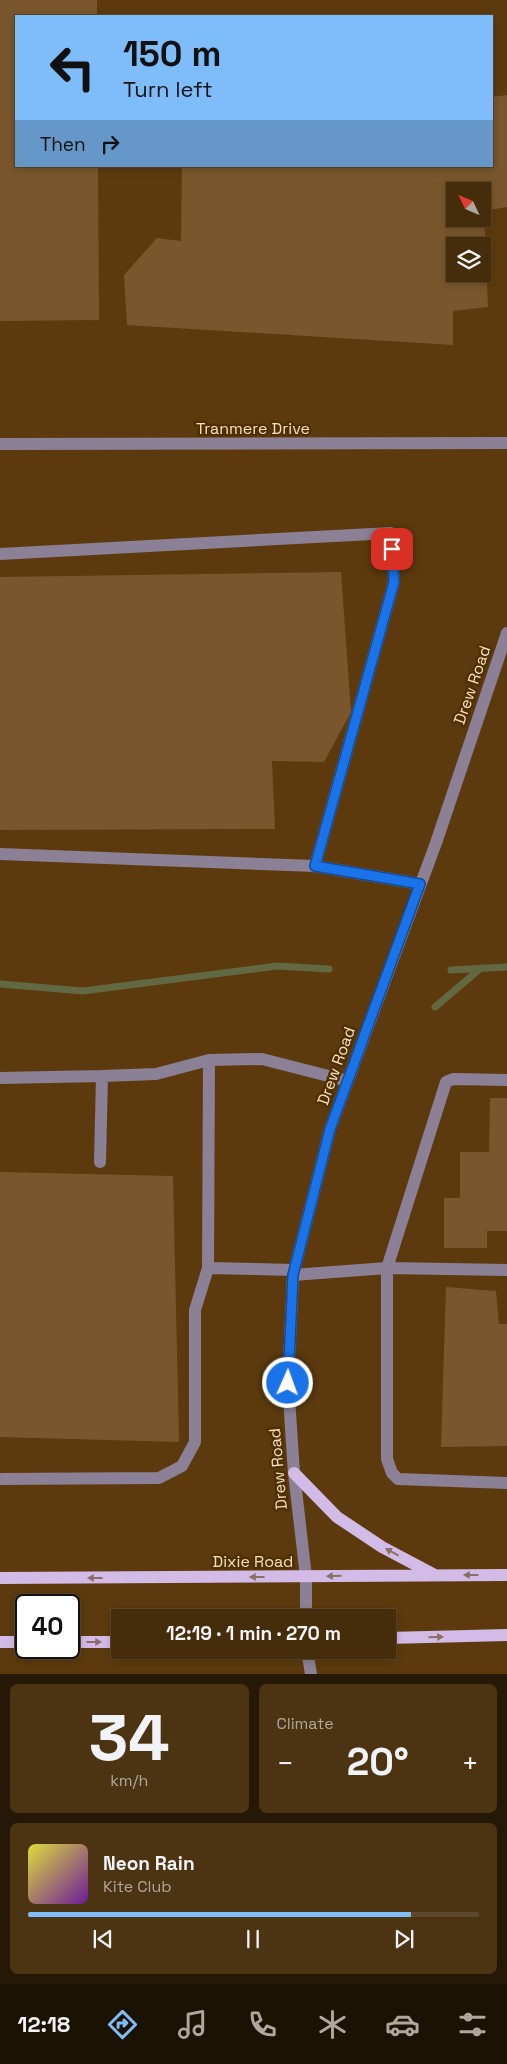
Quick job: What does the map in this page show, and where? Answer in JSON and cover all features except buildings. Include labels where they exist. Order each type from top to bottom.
[{"type":"main road","points":[[294,1473],[337,1516],[382,1547],[435,1575]]},
{"type":"main road","name":"Dixie Road","points":[[0,1578],[507,1575]]},
{"type":"main road","points":[[396,1638],[507,1635]]},
{"type":"main road","points":[[0,1642],[15,1642]]},
{"type":"main road","points":[[80,1642],[111,1642]]},
{"type":"street","name":"Tranmere Drive","points":[[0,444],[507,443]]},
{"type":"street","points":[[0,554],[391,533],[394,582],[315,866]]},
{"type":"street","name":"Drew Road","points":[[306,1609],[306,1577],[294,1473],[288,1383],[293,1273],[330,1129],[420,884],[507,632]]},
{"type":"street","points":[[0,854],[315,866],[420,884]]},
{"type":"street","points":[[0,1078],[156,1074],[209,1060],[262,1059],[348,1081]]},
{"type":"street","points":[[0,1479],[159,1478],[182,1466],[195,1442],[195,1310],[208,1268],[209,1060]]},
{"type":"street","points":[[100,1162],[102,1076]]},
{"type":"street","points":[[507,1080],[453,1079],[446,1082],[387,1268],[387,1459],[392,1473],[398,1479],[507,1484]]},
{"type":"street","points":[[208,1268],[293,1273],[387,1268],[507,1270]]},
{"type":"street","points":[[308,1659],[310,1674]]},
{"type":"waterway","points":[[0,984],[83,991],[277,966],[329,969]]},
{"type":"waterway","points":[[451,970],[507,967]]},
{"type":"waterway","points":[[435,1007],[481,968]]},
{"type":"route","points":[[288,1383],[293,1275],[330,1129],[420,884],[315,866],[394,582],[392,549]]}]
